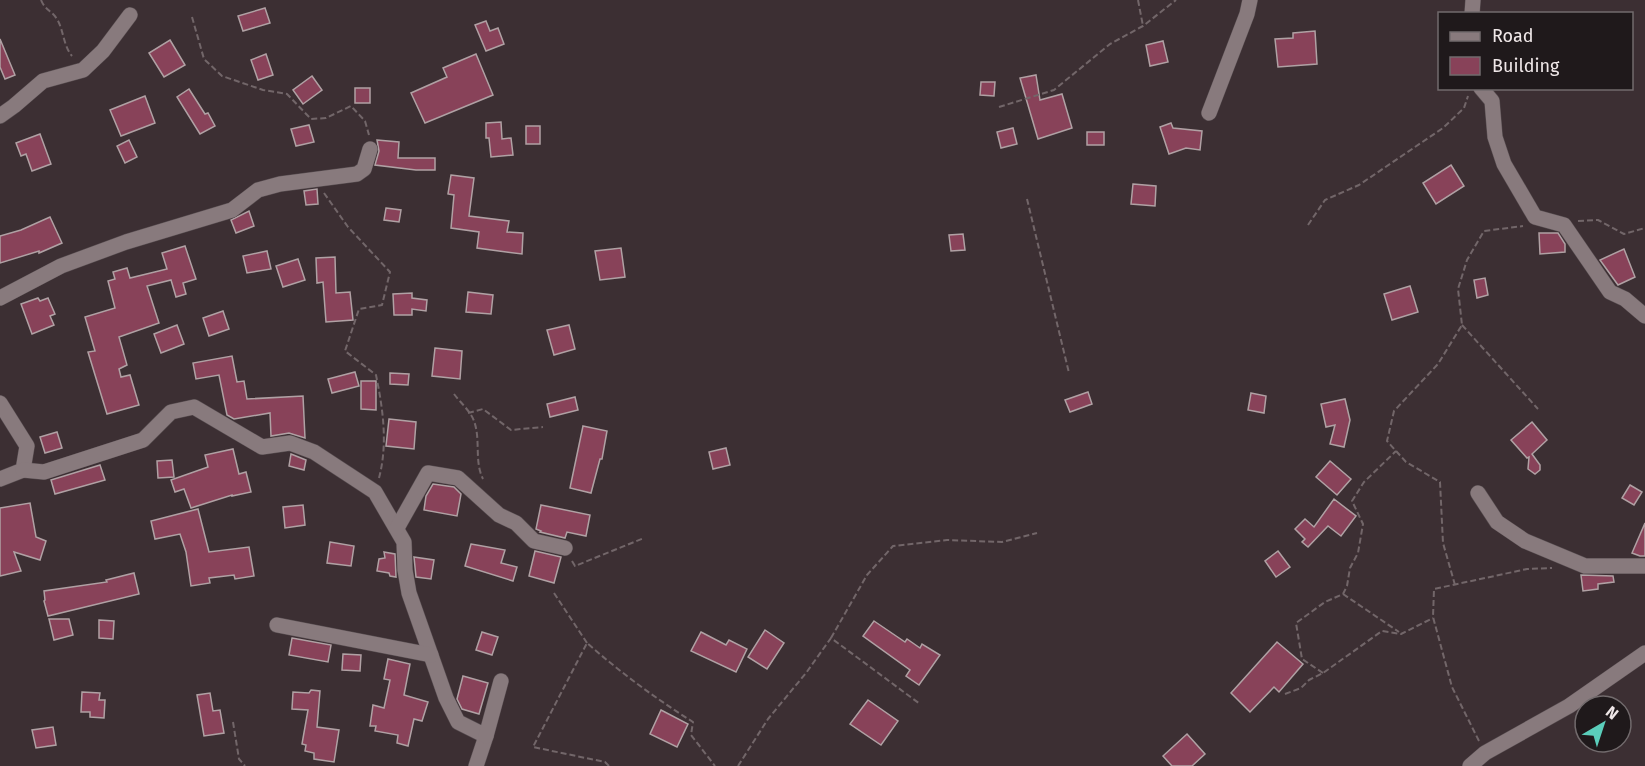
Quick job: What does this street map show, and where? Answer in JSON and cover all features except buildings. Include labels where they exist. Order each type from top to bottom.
[{"type":"street","points":[[1209,113],[1247,14],[1250,0]]},
{"type":"street","points":[[0,116],[43,81],[83,70],[103,51],[130,15]]},
{"type":"street","points":[[1483,90],[1492,101],[1495,136],[1504,164],[1535,217],[1564,225],[1610,291],[1625,299],[1645,316]]},
{"type":"street","points":[[0,298],[61,266],[126,242],[232,210],[258,190],[280,184],[357,174],[364,169],[370,149]]},
{"type":"street","points":[[0,403],[27,446],[23,470]]},
{"type":"street","points":[[0,479],[23,470],[44,472],[143,440],[171,412],[194,407],[262,447],[290,443],[314,452],[375,492],[397,528],[404,543],[409,593],[446,698],[458,722],[486,736]]},
{"type":"street","points":[[397,528],[428,473],[458,478],[499,514],[516,523],[534,541],[565,548]]},
{"type":"street","points":[[1478,493],[1497,522],[1525,541],[1585,566],[1645,566]]},
{"type":"street","points":[[278,625],[431,655]]},
{"type":"street","points":[[1470,766],[1485,753],[1569,706],[1645,653]]},
{"type":"street","points":[[476,766],[501,681]]},
{"type":"path","points":[[41,0],[45,9],[57,19],[66,49],[83,70]]},
{"type":"path","points":[[1138,0],[1143,26]]},
{"type":"path","points":[[999,107],[1054,90],[1110,44],[1143,26],[1176,0]]},
{"type":"path","points":[[192,17],[204,58],[222,76],[264,90],[287,94],[311,119],[326,118],[351,106],[365,121],[370,149]]},
{"type":"path","points":[[1308,225],[1325,200],[1359,185],[1443,128],[1464,108],[1469,90]]},
{"type":"path","points":[[311,180],[318,185],[348,227],[390,272],[382,305],[358,309],[345,351],[376,375],[382,405],[384,458],[375,492]]},
{"type":"path","points":[[1027,199],[1069,373]]},
{"type":"path","points":[[1535,217],[1522,226],[1484,231],[1467,260],[1458,289],[1462,325],[1538,409]]},
{"type":"path","points":[[1564,225],[1583,220],[1598,220],[1624,234],[1645,228]]},
{"type":"path","points":[[1455,585],[1443,543],[1440,482],[1406,462],[1387,441],[1394,411],[1438,364],[1462,325]]},
{"type":"path","points":[[454,394],[474,420],[480,472],[484,483]]},
{"type":"path","points":[[468,413],[483,409],[511,430],[543,427]]},
{"type":"path","points":[[1323,673],[1302,659],[1296,623],[1325,602],[1342,594],[1347,586],[1350,568],[1358,553],[1363,524],[1352,501],[1364,482],[1396,451]]},
{"type":"path","points":[[738,766],[768,719],[831,638],[867,575],[893,546],[946,540],[1002,542],[1037,533]]},
{"type":"path","points":[[565,548],[575,566],[644,538]]},
{"type":"path","points":[[1485,753],[1452,687],[1433,617],[1434,589],[1527,569],[1551,569],[1572,560]]},
{"type":"path","points":[[554,593],[588,643],[618,670],[693,722],[691,735],[716,766]]},
{"type":"path","points":[[1342,594],[1401,634]]},
{"type":"path","points":[[1286,694],[1301,688],[1309,680],[1323,673],[1382,631],[1401,634],[1433,617]]},
{"type":"path","points":[[831,638],[920,704]]},
{"type":"path","points":[[588,643],[532,747],[605,762],[609,766]]},
{"type":"path","points":[[232,722],[239,759],[245,766]]}]
